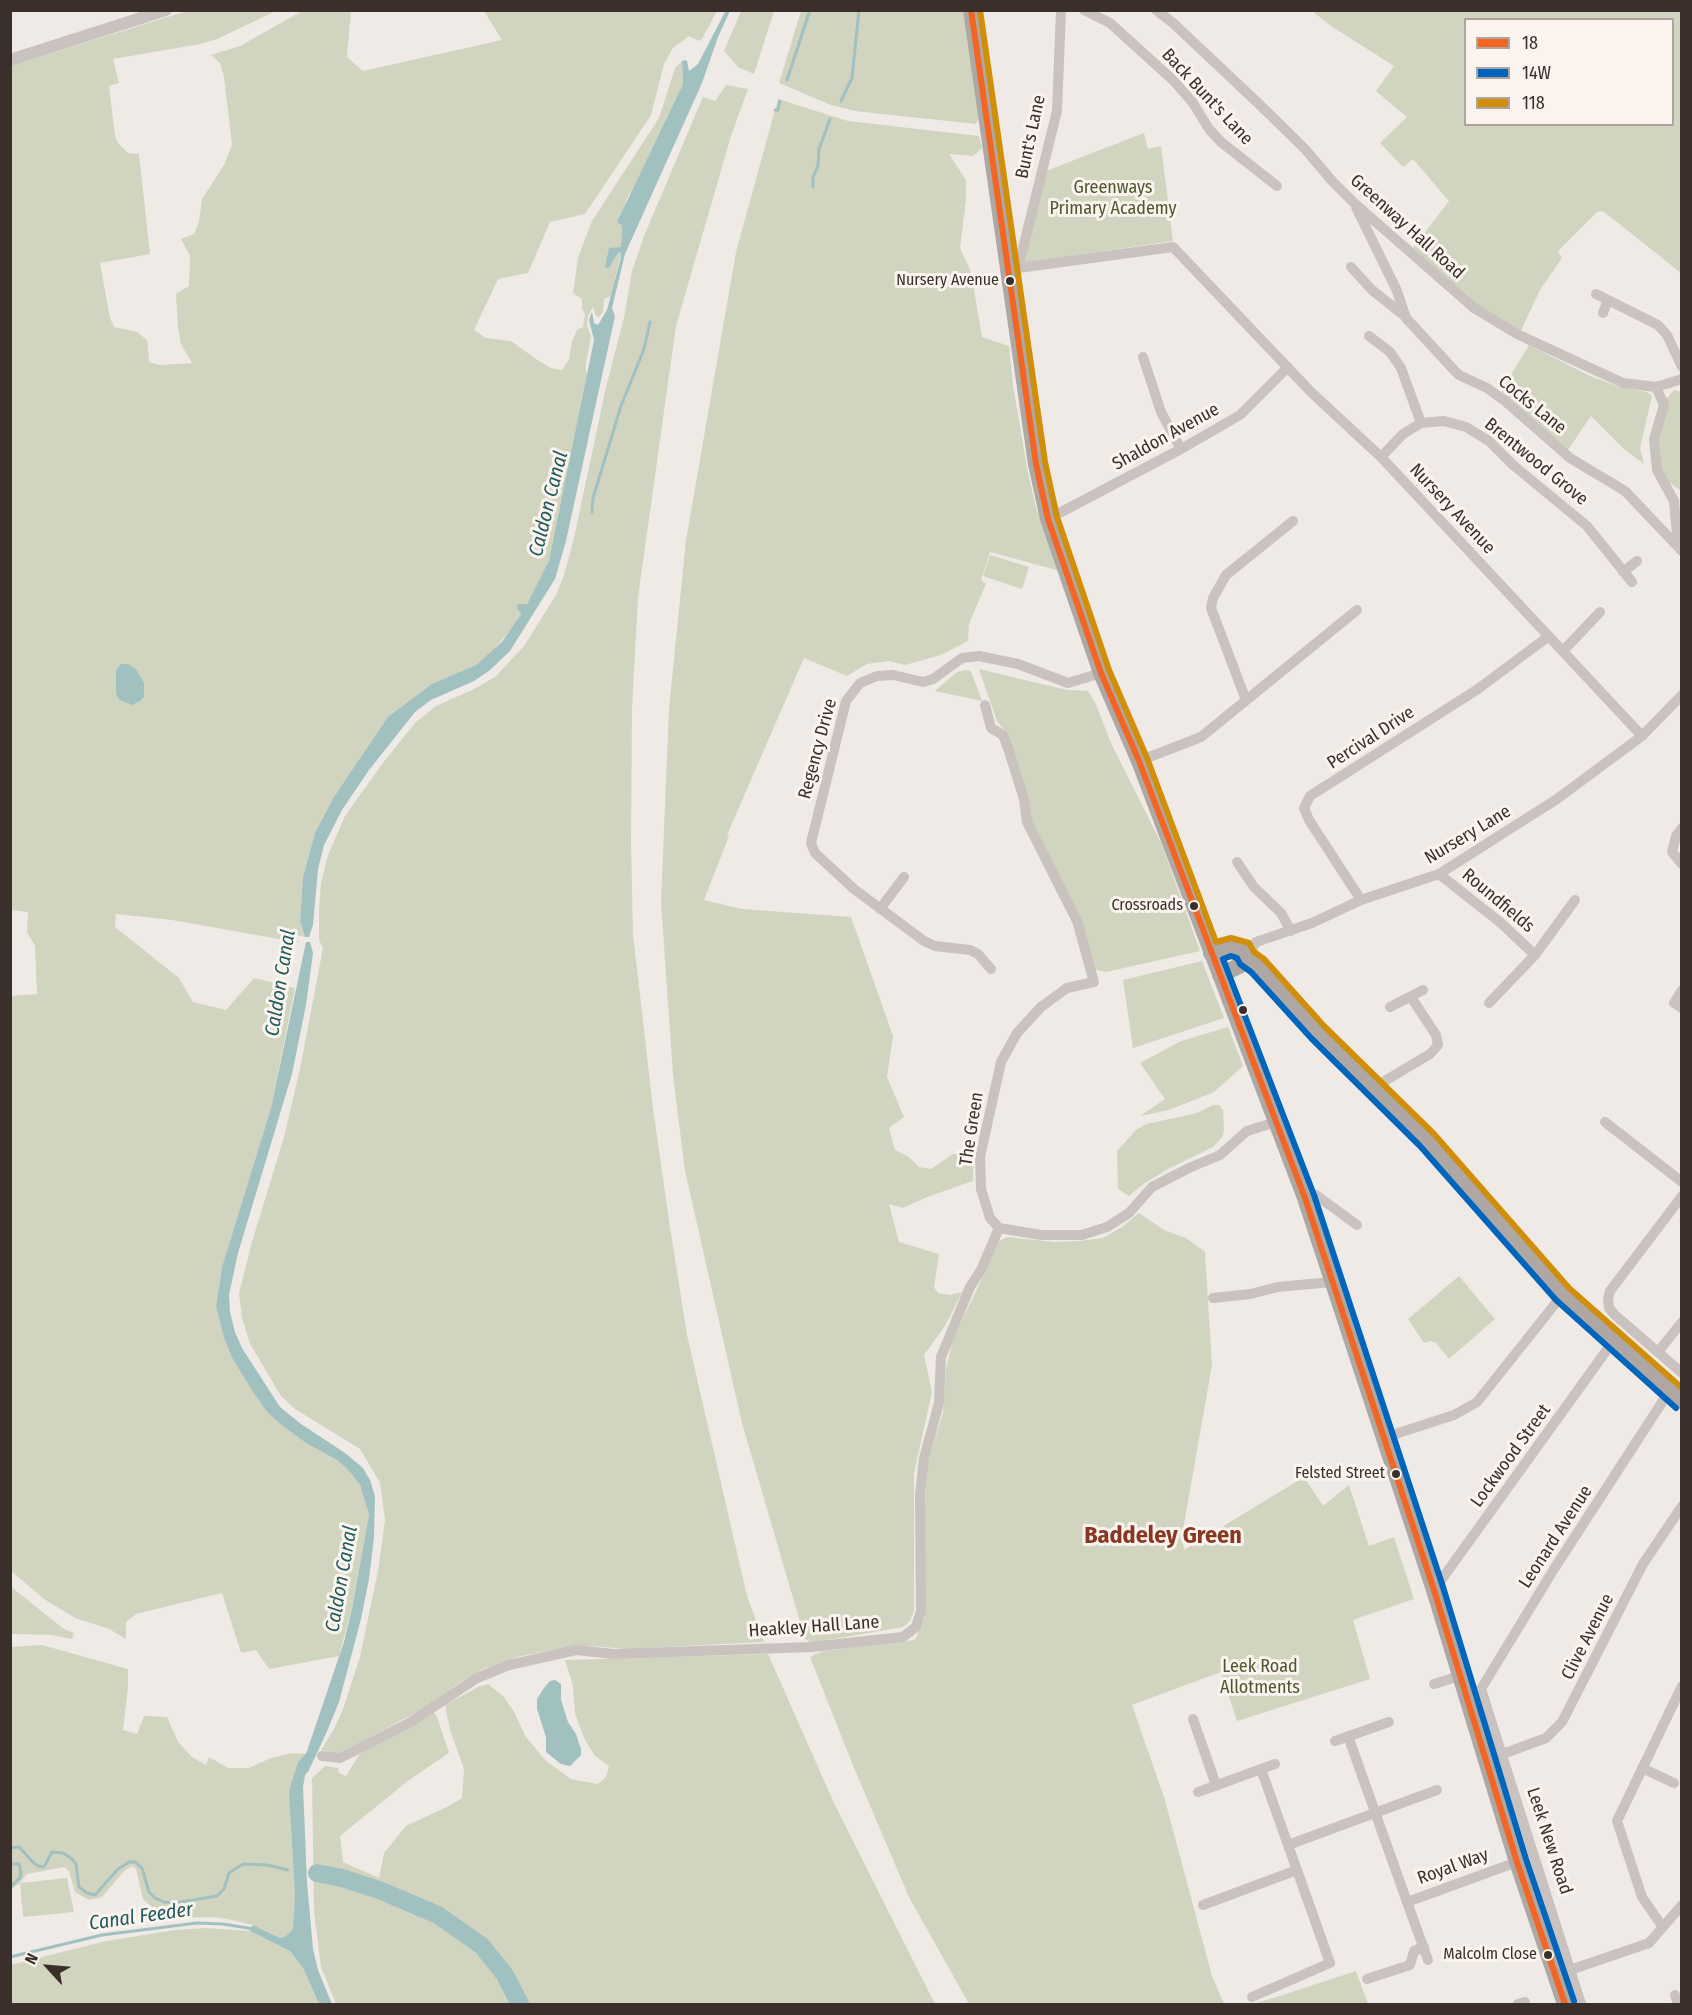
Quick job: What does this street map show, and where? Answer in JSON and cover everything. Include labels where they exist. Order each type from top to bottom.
[{"type":"highway","name":"Leek New Road","points":[[971,10],[1014,268],[1036,464],[1048,519],[1101,673],[1139,761],[1305,1198],[1460,1676],[1473,1693],[1517,1862],[1565,2004]]},
{"type":"main road","points":[[1211,952],[1231,947],[1243,950],[1317,1032],[1427,1140],[1563,1294],[1676,1396]]},
{"type":"main road","points":[[1220,975],[1239,966],[1249,958]]},
{"type":"street","points":[[10,60],[166,10]]},
{"type":"street","name":"Bunt's Lane","points":[[1014,268],[1020,256],[1058,111],[1061,10]]},
{"type":"street","name":"Back Bunt's Lane","points":[[1084,10],[1110,23],[1174,81],[1221,142],[1277,186]]},
{"type":"street","name":"Greenway Hall Road","points":[[1156,10],[1173,23],[1259,104],[1305,149],[1353,202],[1474,308],[1497,324],[1623,383],[1656,387],[1680,383]]},
{"type":"street","name":"Cocks Lane","points":[[1353,202],[1397,291],[1406,318],[1459,375],[1487,388],[1570,458],[1625,491],[1680,549]]},
{"type":"street","name":"Nursery Avenue","points":[[1014,268],[1173,247],[1288,367],[1381,457],[1641,736]]},
{"type":"street","points":[[1351,267],[1372,290],[1406,318]]},
{"type":"street","points":[[1596,294],[1658,325],[1666,335],[1682,367]]},
{"type":"street","points":[[1603,313],[1608,300]]},
{"type":"street","points":[[1369,336],[1390,352],[1401,368],[1421,423],[1403,434],[1381,457]]},
{"type":"street","points":[[1143,357],[1161,412],[1181,449]]},
{"type":"street","name":"Shaldon Avenue","points":[[1048,519],[1240,415],[1288,367]]},
{"type":"street","points":[[1656,387],[1664,405],[1654,439],[1657,470],[1674,501],[1680,549]]},
{"type":"street","name":"Brentwood Grove","points":[[1421,423],[1444,421],[1466,427],[1489,441],[1513,465],[1587,526],[1632,582]]},
{"type":"street","points":[[1246,700],[1211,608],[1213,598],[1226,575],[1293,520]]},
{"type":"street","points":[[1623,572],[1637,561]]},
{"type":"street","points":[[1139,761],[1201,737],[1358,610]]},
{"type":"street","points":[[1563,651],[1600,612]]},
{"type":"street","name":"Percival Drive","points":[[1361,900],[1309,820],[1304,808],[1310,796],[1478,689],[1549,636]]},
{"type":"street","name":"Regency Drive","points":[[991,969],[978,954],[962,949],[935,946],[924,941],[854,889],[815,853],[811,843],[846,701],[860,683],[877,676],[893,675],[923,682],[933,679],[962,658],[979,656],[1018,664],[1068,683],[1101,673]]},
{"type":"street","name":"Nursery Lane","points":[[1249,958],[1256,942],[1312,924],[1361,900],[1439,874],[1544,809],[1641,736],[1682,695]]},
{"type":"street","name":"The Green","points":[[985,705],[991,728],[1003,735],[1008,747],[1024,799],[1027,822],[1077,921],[1094,982],[1067,988],[1041,1006],[1017,1033],[1001,1062],[980,1157],[981,1189],[990,1218],[999,1228]]},
{"type":"street","points":[[1682,828],[1676,836],[1672,852],[1682,864]]},
{"type":"street","points":[[1237,861],[1254,887],[1281,913],[1291,931]]},
{"type":"street","name":"Roundfields","points":[[1439,874],[1501,923],[1535,955]]},
{"type":"street","points":[[880,909],[904,877]]},
{"type":"street","name":"Roundfields","points":[[1489,1004],[1535,955],[1575,900]]},
{"type":"street","points":[[1390,1007],[1423,990]]},
{"type":"street","points":[[1682,990],[1674,1003],[1682,1008]]},
{"type":"street","points":[[1373,1088],[1430,1054],[1438,1044],[1436,1035],[1412,997]]},
{"type":"street","points":[[999,1228],[1041,1236],[1082,1235],[1107,1227],[1129,1213],[1152,1187],[1220,1155],[1247,1131],[1276,1122]]},
{"type":"street","points":[[1605,1122],[1682,1182]]},
{"type":"street","points":[[1305,1198],[1316,1195],[1357,1225]]},
{"type":"street","points":[[1682,1196],[1611,1291],[1608,1299],[1610,1308],[1618,1317],[1682,1374]]},
{"type":"street","name":"Heakley Hall Lane","points":[[322,1756],[340,1758],[409,1723],[477,1678],[509,1665],[576,1650],[614,1653],[811,1647],[903,1636],[916,1627],[921,1611],[920,1494],[924,1458],[939,1403],[941,1357],[970,1287],[981,1270],[999,1228]]},
{"type":"street","points":[[1219,1294],[1250,1294],[1278,1287],[1332,1282]]},
{"type":"street","points":[[1383,1438],[1454,1415],[1477,1402],[1563,1294]]},
{"type":"street","name":"Lockwood Street","points":[[1434,1590],[1610,1336],[1618,1317]]},
{"type":"street","points":[[1658,1352],[1682,1322]]},
{"type":"street","name":"Leonard Avenue","points":[[1473,1693],[1554,1569],[1676,1396]]},
{"type":"street","name":"Clive Avenue","points":[[1500,1755],[1546,1738],[1562,1722],[1643,1564],[1682,1506]]},
{"type":"street","points":[[1434,1684],[1460,1676]]},
{"type":"street","points":[[1662,1926],[1641,1897],[1617,1821],[1682,1686]]},
{"type":"street","name":"Leek New Road","points":[[1473,1693],[1500,1755],[1581,2004]]},
{"type":"street","points":[[1193,1719],[1216,1785]]},
{"type":"street","points":[[1335,1741],[1389,1722]]},
{"type":"street","name":"Royal Way","points":[[1348,1736],[1407,1902],[1517,1862]]},
{"type":"street","points":[[1198,1792],[1275,1764]]},
{"type":"street","points":[[1642,1768],[1674,1783]]},
{"type":"street","points":[[1252,1997],[1330,1963],[1261,1769]]},
{"type":"street","points":[[1288,1845],[1437,1790]]},
{"type":"street","points":[[1203,1905],[1297,1870]]},
{"type":"street","points":[[1407,1902],[1419,1949],[1428,1960]]},
{"type":"street","points":[[1570,1970],[1649,1943],[1682,1905]]},
{"type":"street","points":[[1367,1979],[1410,1965],[1419,1949]]},
{"type":"green space","points":[[187,11],[276,11],[217,39],[113,59],[119,83],[109,86],[115,136],[118,143],[128,153],[139,154],[150,254],[100,263],[110,318],[114,327],[137,332],[147,340],[149,362],[160,365],[192,363],[181,344],[178,327],[176,294],[189,286],[190,256],[181,239],[194,234],[199,222],[202,199],[224,165],[232,145],[224,77],[220,63],[211,55],[240,46],[302,11],[351,11],[347,57],[363,71],[502,40],[484,11],[717,11],[702,39],[699,41],[689,36],[673,48],[664,64],[651,115],[585,214],[550,222],[528,273],[498,279],[474,330],[486,338],[511,341],[551,368],[562,370],[569,359],[572,341],[577,330],[583,327],[585,314],[582,309],[582,299],[573,293],[578,258],[592,221],[659,118],[675,68],[682,61],[683,84],[634,188],[628,196],[619,224],[622,226],[621,247],[617,247],[611,266],[619,252],[621,253],[611,296],[604,299],[603,312],[599,317],[596,316],[593,307],[588,316],[587,325],[591,336],[586,373],[595,380],[549,561],[536,589],[512,628],[491,653],[476,665],[432,685],[315,833],[303,877],[300,921],[305,937],[297,935],[292,939],[301,943],[172,920],[116,914],[115,927],[179,978],[193,1002],[226,1010],[254,978],[295,988],[271,1108],[222,1267],[216,1306],[224,1338],[233,1360],[267,1412],[306,1443],[337,1460],[348,1470],[360,1485],[369,1516],[353,1604],[339,1656],[269,1669],[256,1650],[241,1653],[222,1593],[136,1614],[126,1622],[126,1639],[109,1629],[75,1618],[44,1599],[11,1571],[10,996],[37,994],[35,946],[27,932],[28,912],[10,910],[10,66]]},
{"type":"green space","points":[[741,11],[774,11],[754,74],[738,67],[724,51]]},
{"type":"green space","points":[[801,11],[964,11],[979,117],[976,124],[855,111],[831,105],[779,83]]},
{"type":"green space","points":[[1312,11],[1681,11],[1681,273],[1603,211],[1597,212],[1558,251],[1562,258],[1540,290],[1520,333],[1471,301],[1413,248],[1449,201],[1413,159],[1403,167],[1380,143],[1407,117],[1376,91],[1394,66],[1331,26]]},
{"type":"green space","points":[[726,85],[748,89],[731,136],[676,326],[638,597],[632,709],[633,934],[653,1108],[687,1335],[747,1596],[764,1642],[628,1649],[590,1646],[521,1656],[481,1670],[428,1706],[338,1753],[321,1750],[343,1709],[360,1657],[378,1571],[385,1520],[380,1483],[360,1449],[295,1409],[281,1396],[250,1344],[242,1318],[239,1293],[284,1137],[300,1069],[323,948],[319,940],[321,883],[328,855],[345,816],[415,723],[436,706],[495,677],[524,646],[556,595],[574,538],[606,387],[624,318],[632,271],[644,236],[703,97],[715,101]]},
{"type":"green space","points":[[778,99],[848,121],[979,136],[982,148],[973,156],[949,154],[966,180],[960,248],[971,272],[982,337],[1009,346],[1013,385],[1036,508],[1060,571],[990,552],[981,580],[986,584],[969,624],[968,641],[941,655],[905,665],[889,661],[867,664],[847,676],[804,658],[727,835],[729,836],[704,900],[742,909],[851,917],[893,1036],[887,1077],[904,1117],[889,1128],[895,1150],[909,1157],[919,1167],[931,1169],[953,1154],[974,1154],[973,1181],[903,1208],[889,1204],[899,1242],[939,1254],[934,1287],[938,1293],[950,1295],[962,1292],[945,1326],[924,1355],[932,1392],[914,1473],[914,1611],[910,1621],[903,1627],[811,1643],[805,1639],[742,1423],[685,1171],[673,1075],[661,903],[669,709],[686,540],[736,252]]},
{"type":"green space","name":"Greenways Primary Academy","points":[[1144,133],[1148,149],[1161,146],[1173,241],[1023,263],[1046,171]]},
{"type":"green space","points":[[1529,345],[1590,376],[1619,387],[1647,392],[1652,396],[1640,448],[1644,464],[1624,449],[1591,416],[1568,450],[1501,391]]},
{"type":"green space","points":[[1674,390],[1682,392],[1681,491],[1662,477],[1658,436],[1666,399]]},
{"type":"green space","points":[[990,555],[1029,567],[1022,589],[983,576]]},
{"type":"green space","points":[[979,669],[1067,690],[1088,691],[1096,704],[1110,741],[1162,845],[1200,951],[1106,972],[1096,970],[1091,965],[1029,822],[1008,735],[997,721]]},
{"type":"green space","points":[[971,671],[982,701],[935,691],[957,672]]},
{"type":"green space","points":[[1202,961],[1224,1018],[1133,1048],[1123,980]]},
{"type":"green space","points":[[1228,1027],[1243,1066],[1214,1092],[1169,1110],[1140,1116],[1165,1099],[1140,1063],[1181,1041]]},
{"type":"green space","points":[[1213,1105],[1219,1105],[1223,1110],[1224,1131],[1213,1147],[1168,1169],[1129,1196],[1118,1189],[1117,1151],[1136,1130],[1146,1124],[1197,1113]]},
{"type":"green space","name":"Leek Road Allotments","points":[[1139,1213],[1164,1230],[1186,1238],[1205,1252],[1212,1365],[1182,1536],[1184,1550],[1304,1477],[1323,1506],[1349,1485],[1369,1546],[1394,1537],[1414,1599],[1353,1620],[1370,1679],[1237,1721],[1221,1672],[1132,1705],[1165,1800],[1212,1976],[1224,2004],[969,2004],[909,1897],[810,1657],[823,1651],[915,1640],[925,1617],[925,1502],[928,1460],[943,1413],[946,1369],[953,1339],[991,1260],[997,1242],[1007,1237],[1055,1242],[1103,1238],[1122,1227]]},
{"type":"green space","points":[[1459,1276],[1495,1319],[1449,1359],[1436,1343],[1430,1341],[1424,1343],[1408,1319]]},
{"type":"green space","points":[[10,1586],[64,1629],[74,1633],[72,1639],[52,1635],[11,1634]]},
{"type":"green space","points":[[42,1645],[128,1669],[123,1730],[137,1734],[144,1716],[167,1717],[178,1742],[192,1757],[206,1765],[209,1757],[228,1768],[249,1768],[271,1758],[291,1753],[305,1754],[298,1762],[295,1915],[293,1929],[286,1936],[280,1938],[253,1925],[227,1919],[177,1918],[152,1907],[143,1899],[136,1869],[132,1866],[124,1871],[102,1897],[89,1900],[75,1892],[69,1871],[64,1867],[27,1874],[10,1890],[10,1647]]},
{"type":"green space","points":[[768,1654],[834,1803],[935,2004],[336,2004],[321,1967],[314,1912],[312,1778],[325,1766],[338,1768],[339,1773],[346,1776],[361,1752],[434,1712],[437,1717],[449,1753],[409,1780],[340,1836],[343,1862],[379,1878],[384,1853],[406,1826],[462,1798],[464,1769],[450,1730],[445,1705],[488,1684],[503,1696],[513,1710],[526,1737],[546,1761],[571,1779],[598,1784],[606,1777],[609,1766],[595,1756],[585,1740],[575,1714],[573,1686],[565,1660]]},
{"type":"green space","points":[[67,1878],[74,1912],[23,1917],[20,1883]]},
{"type":"green space","points":[[206,1928],[250,1931],[290,1951],[303,1968],[319,2004],[11,2004],[10,1965],[106,1941],[175,1930]]},
{"type":"green space","points":[[1356,1971],[1368,2004],[1253,2004],[1283,1995]]},
{"type":"water","points":[[726,10],[730,11],[702,83],[625,254],[612,308],[615,316],[566,541],[555,579],[510,651],[474,681],[431,700],[415,712],[369,770],[342,810],[324,845],[318,869],[313,925],[309,937],[305,937],[300,921],[303,877],[315,833],[334,797],[388,717],[432,684],[476,665],[502,642],[521,614],[517,608],[518,604],[527,604],[549,561],[594,340],[589,320],[592,312],[594,323],[598,325],[607,310],[620,261],[621,253],[619,252],[610,266],[605,267],[609,248],[621,247],[622,226],[617,222],[683,84],[682,61],[687,61],[689,71],[698,64]]},
{"type":"water","points":[[121,664],[128,664],[136,669],[144,683],[144,697],[132,705],[120,700],[116,694],[116,670]]},
{"type":"water","points":[[306,942],[310,942],[313,953],[306,1005],[292,1074],[238,1253],[229,1295],[230,1312],[242,1348],[280,1407],[363,1468],[375,1496],[374,1537],[361,1619],[339,1702],[325,1736],[314,1750],[308,1748],[344,1642],[369,1515],[360,1485],[348,1470],[337,1460],[306,1443],[267,1412],[233,1360],[224,1338],[216,1306],[222,1267],[271,1108]]},
{"type":"water","points":[[555,1680],[561,1684],[561,1700],[568,1722],[576,1734],[581,1749],[581,1755],[570,1766],[561,1764],[546,1752],[546,1737],[537,1709],[537,1699],[550,1681]]},
{"type":"water","points":[[305,1754],[311,1757],[303,1787],[307,1882],[313,1949],[318,1970],[332,2004],[319,2004],[303,1968],[290,1951],[250,1931],[253,1925],[280,1938],[293,1929],[295,1895],[289,1791],[298,1762]]},
{"type":"waterway","points":[[787,80],[810,10]]},
{"type":"waterway","points":[[841,101],[852,78],[859,10]]},
{"type":"waterway","points":[[775,110],[778,110],[780,101]]},
{"type":"waterway","points":[[813,187],[819,149],[830,119]]},
{"type":"waterway","points":[[592,512],[593,498],[621,406],[644,349],[650,322]]},
{"type":"waterway","name":"Caldon Canal","points":[[304,1769],[319,1737]]},
{"type":"waterway","points":[[10,1848],[19,1847],[33,1862],[44,1867],[52,1852],[63,1853],[76,1864],[79,1887],[95,1895],[118,1869],[129,1862],[135,1862],[142,1868],[149,1892],[164,1902],[176,1903],[217,1896],[224,1889],[229,1873],[243,1864],[267,1865],[288,1870]]},
{"type":"waterway","points":[[10,1864],[19,1864],[21,1872],[20,1878],[10,1887]]},
{"type":"waterway","points":[[317,1873],[379,1890],[438,1915],[482,1946],[505,1975],[520,2004]]},
{"type":"waterway","name":"Canal Feeder","points":[[10,1957],[102,1935],[197,1923],[254,1929]]},
{"type":"transit line","name":"18","points":[[971,10],[1036,464],[1048,519],[1101,673],[1139,761],[1305,1198],[1434,1590],[1517,1862],[1565,2004]]},
{"type":"transit line","name":"118","points":[[980,10],[1045,462],[1057,517],[1109,670],[1147,758],[1216,942],[1231,938],[1249,943],[1254,952],[1264,959],[1324,1026],[1434,1134],[1569,1288],[1682,1388]]},
{"type":"transit line","name":"14W","points":[[1574,2001],[1526,1859],[1443,1587],[1314,1195],[1223,959],[1231,956],[1237,958],[1240,964],[1251,972],[1311,1038],[1420,1146],[1556,1300],[1676,1408]]},
{"type":"place","name":"Nursery Avenue","points":[[1010,281]]},
{"type":"place","name":"Crossroads","points":[[1194,906]]},
{"type":"place","name":"Felsted Street","points":[[1396,1474]]},
{"type":"place","name":"Malcolm Close","points":[[1548,1955]]},
{"type":"district","name":"Baddeley Green","points":[[1163,1536]]}]
